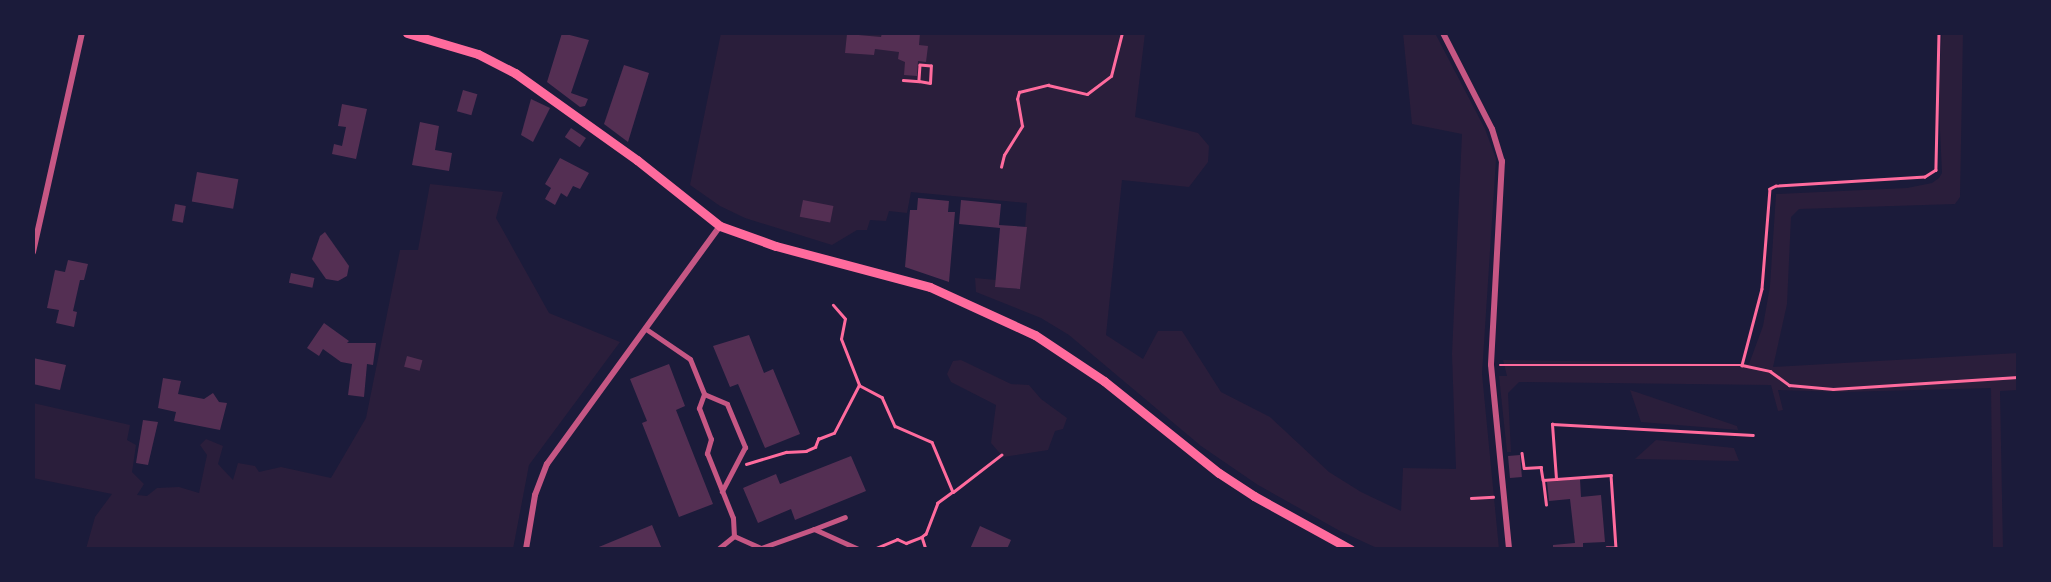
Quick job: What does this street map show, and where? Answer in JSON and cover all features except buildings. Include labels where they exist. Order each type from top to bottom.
[{"type":"main road","points":[[407,33],[478,54],[524,79],[637,160],[720,226],[776,246],[921,284],[1014,324],[1081,365],[1185,448],[1254,496],[1350,549]]},
{"type":"street","points":[[33,252],[82,33]]},
{"type":"street","points":[[1443,33],[1492,129],[1502,161],[1491,365],[1509,549]]},
{"type":"street","points":[[526,549],[535,495],[547,464],[720,226]]},
{"type":"street","points":[[646,329],[690,359],[704,394],[699,408],[711,439],[707,453],[733,518],[734,536]]},
{"type":"street","points":[[704,394],[727,404],[745,447],[737,467],[722,491]]},
{"type":"street","points":[[734,536],[761,548],[845,517]]},
{"type":"street","points":[[814,530],[858,549]]},
{"type":"street","points":[[719,549],[734,536]]},
{"type":"path","points":[[1001,167],[1004,155],[1022,126],[1017,99],[1020,92],[1048,85],[1087,94],[1107,81],[1113,72],[1122,33]]},
{"type":"path","points":[[1742,365],[1762,289],[1770,189],[1776,186],[1925,177],[1936,170],[1939,33]]},
{"type":"path","points":[[903,80],[930,82],[932,66],[920,65],[919,81]]},
{"type":"path","points":[[833,305],[845,319],[841,339],[859,386],[882,397],[895,426],[932,442],[953,492]]},
{"type":"path","points":[[1491,365],[1742,365],[1770,371],[1789,384],[1833,389],[2018,377]]},
{"type":"path","points":[[737,467],[786,452],[806,451],[815,447],[818,439],[834,433],[859,386]]},
{"type":"path","points":[[1556,479],[1552,424],[1754,435]]},
{"type":"path","points":[[1522,453],[1524,468],[1541,467],[1546,505]]},
{"type":"path","points":[[874,549],[897,539],[906,543],[922,537],[926,534],[938,503],[1001,455]]},
{"type":"path","points":[[1543,480],[1611,475],[1616,548],[1607,548]]},
{"type":"path","points":[[1471,498],[1503,496]]},
{"type":"path","points":[[922,537],[926,549]]},
{"type":"shaded area","points":[[721,33],[1145,33],[1135,117],[1198,133],[1209,146],[1208,162],[1189,187],[1122,180],[1106,335],[1143,359],[1158,331],[1182,331],[1221,392],[1270,417],[1329,472],[1361,492],[1401,511],[1403,468],[1456,469],[1452,354],[1462,134],[1412,124],[1403,33],[1435,33],[1485,129],[1496,159],[1482,374],[1499,549],[1379,549],[1340,531],[1258,485],[1201,446],[1069,335],[1041,318],[976,292],[975,278],[996,280],[996,287],[1020,289],[1027,203],[911,192],[907,213],[889,211],[886,221],[870,220],[867,230],[857,230],[832,245],[745,218],[720,206],[690,185]]},
{"type":"shaded area","points":[[1942,33],[1963,33],[1960,197],[1955,204],[1799,209],[1791,217],[1787,304],[1773,367],[2018,353],[2018,390],[2000,391],[2003,549],[1993,549],[1991,388],[1842,392],[1778,390],[1783,410],[1778,411],[1771,385],[1519,382],[1508,393],[1511,452],[1507,452],[1499,376],[1507,376],[1503,360],[1749,364],[1763,326],[1770,286],[1776,194],[1907,188],[1932,183],[1942,173],[1938,87]]},
{"type":"shaded area","points":[[430,184],[503,192],[496,218],[549,313],[620,342],[529,465],[513,549],[86,549],[95,517],[112,494],[33,478],[33,403],[130,425],[127,440],[136,445],[132,472],[144,484],[137,495],[147,496],[157,488],[179,487],[199,493],[207,455],[200,445],[206,439],[223,446],[218,464],[233,480],[238,463],[255,466],[259,472],[281,467],[331,478],[366,418],[400,250],[418,250]]},
{"type":"shaded area","points":[[961,360],[1011,384],[1029,385],[1041,399],[1067,418],[1063,429],[1055,431],[1048,450],[1003,457],[991,443],[996,405],[951,382],[947,374],[953,361]]},
{"type":"shaded area","points":[[1630,390],[1737,426],[1738,430],[1641,422]]},
{"type":"shaded area","points":[[1656,440],[1734,448],[1739,461],[1635,459]]}]
